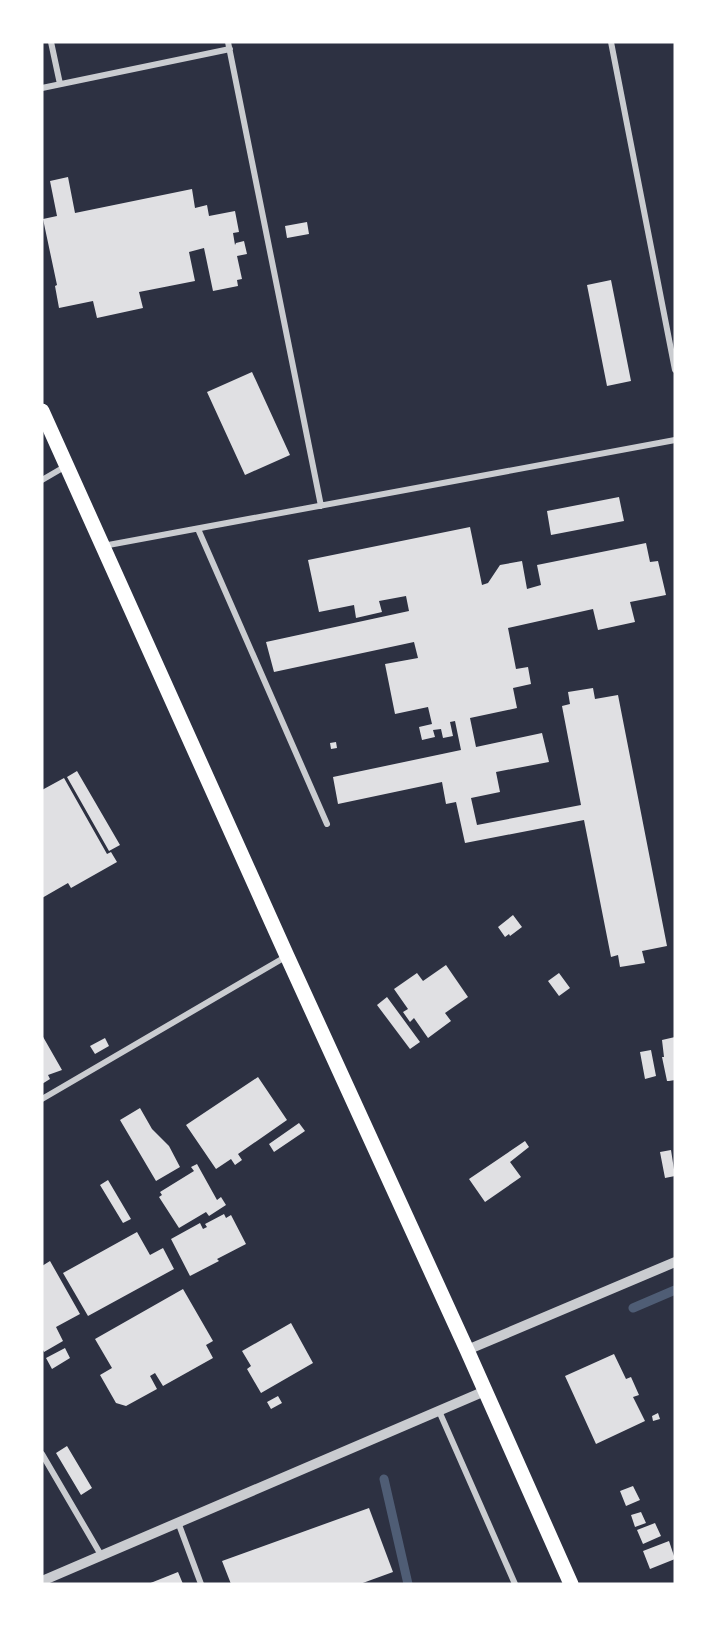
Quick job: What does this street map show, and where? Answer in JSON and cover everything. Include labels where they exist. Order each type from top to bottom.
[{"type":"main road","points":[[42,411],[571,1584]]},
{"type":"street","points":[[51,42],[60,84]]},
{"type":"street","points":[[611,42],[675,370]]},
{"type":"street","points":[[42,88],[229,45],[321,506]]},
{"type":"street","points":[[103,546],[675,440]]},
{"type":"street","points":[[42,480],[67,466]]},
{"type":"street","points":[[198,529],[327,824]]},
{"type":"street","points":[[42,1099],[287,956]]},
{"type":"street","points":[[467,1350],[675,1262]]},
{"type":"street","points":[[42,1581],[485,1391]]},
{"type":"street","points":[[439,1411],[515,1584]]},
{"type":"street","points":[[42,1455],[100,1555]]},
{"type":"street","points":[[178,1522],[201,1584]]},
{"type":"building","points":[[68,177],[75,213],[192,189],[195,208],[207,205],[209,216],[235,211],[239,232],[233,233],[235,245],[244,241],[247,254],[237,256],[242,279],[237,280],[238,286],[213,291],[204,248],[189,252],[195,281],[139,292],[143,308],[97,318],[93,301],[59,308],[55,286],[57,285],[43,219],[57,216],[50,181]]},
{"type":"building","points":[[307,222],[309,234],[287,238],[285,226]]},
{"type":"building","points":[[611,280],[631,381],[607,386],[587,285]]},
{"type":"building","points":[[252,372],[290,455],[245,475],[207,392]]},
{"type":"building","points":[[619,497],[624,521],[551,535],[547,511]]},
{"type":"building","points":[[470,527],[482,585],[488,583],[500,565],[522,561],[527,589],[541,585],[537,565],[646,543],[650,562],[658,561],[666,595],[630,602],[635,622],[598,630],[593,609],[508,628],[516,669],[528,667],[531,684],[513,688],[517,708],[470,718],[476,747],[542,733],[549,762],[496,772],[500,792],[471,798],[477,825],[581,805],[562,706],[570,704],[568,692],[593,688],[595,699],[618,695],[667,946],[642,951],[645,963],[620,967],[618,955],[611,957],[584,820],[465,843],[456,802],[446,804],[442,782],[338,804],[333,777],[461,750],[455,721],[450,722],[453,736],[443,738],[441,729],[433,730],[435,737],[422,740],[419,727],[432,724],[428,707],[395,714],[385,664],[418,658],[414,642],[274,672],[266,642],[409,611],[406,596],[379,601],[382,612],[356,618],[354,605],[319,612],[308,560]]},
{"type":"building","points":[[336,742],[337,748],[331,749],[330,743]]},
{"type":"building","points":[[77,771],[120,845],[109,851],[67,777]]},
{"type":"building","points":[[64,778],[107,854],[111,852],[117,862],[71,888],[68,883],[42,898],[42,790]]},
{"type":"building","points":[[513,915],[522,927],[505,937],[498,927]]},
{"type":"building","points":[[446,965],[468,997],[445,1013],[451,1021],[428,1038],[414,1018],[410,1022],[403,1012],[408,1009],[394,989],[417,973],[423,981]]},
{"type":"building","points":[[559,973],[570,988],[559,996],[548,981]]},
{"type":"building","points":[[387,997],[420,1042],[410,1049],[377,1005]]},
{"type":"building","points":[[42,1035],[62,1070],[48,1075],[50,1079],[42,1084]]},
{"type":"building","points":[[675,1037],[675,1080],[667,1081],[662,1057],[664,1057],[662,1040]]},
{"type":"building","points":[[105,1038],[109,1046],[95,1054],[90,1046]]},
{"type":"building","points":[[651,1050],[656,1076],[645,1079],[640,1052]]},
{"type":"building","points":[[258,1077],[287,1120],[238,1154],[242,1160],[235,1165],[231,1159],[216,1169],[186,1125]]},
{"type":"building","points":[[140,1108],[152,1129],[169,1146],[180,1167],[156,1181],[120,1120]]},
{"type":"building","points":[[299,1123],[305,1131],[274,1152],[269,1144]]},
{"type":"building","points":[[525,1141],[529,1147],[510,1162],[521,1177],[485,1202],[469,1179]]},
{"type":"building","points":[[671,1150],[675,1176],[665,1178],[660,1152]]},
{"type":"building","points":[[197,1164],[217,1200],[221,1197],[226,1205],[209,1216],[206,1212],[179,1228],[159,1197],[162,1195],[160,1192],[194,1171],[191,1167]]},
{"type":"building","points":[[108,1180],[131,1219],[123,1223],[100,1185]]},
{"type":"building","points":[[224,1214],[226,1218],[231,1215],[246,1244],[190,1276],[171,1239],[200,1223],[203,1229],[207,1227],[205,1224]]},
{"type":"building","points":[[137,1232],[150,1255],[163,1248],[174,1269],[88,1316],[63,1273]]},
{"type":"building","points":[[50,1261],[80,1314],[56,1327],[63,1341],[44,1352],[42,1348],[42,1266]]},
{"type":"building","points":[[183,1289],[213,1341],[206,1345],[213,1358],[163,1386],[155,1373],[150,1376],[157,1389],[126,1406],[116,1403],[100,1375],[112,1368],[95,1339]]},
{"type":"building","points":[[291,1323],[313,1363],[261,1393],[247,1369],[251,1366],[242,1351]]},
{"type":"building","points":[[65,1348],[70,1358],[52,1369],[46,1358]]},
{"type":"building","points":[[614,1354],[626,1379],[631,1377],[639,1395],[633,1397],[645,1421],[596,1444],[565,1376]]},
{"type":"building","points":[[278,1396],[282,1403],[271,1409],[267,1402]]},
{"type":"building","points":[[658,1413],[660,1419],[653,1421],[652,1416]]},
{"type":"building","points":[[67,1446],[92,1488],[81,1495],[56,1453]]},
{"type":"building","points":[[633,1486],[640,1500],[626,1506],[620,1491]]},
{"type":"building","points":[[369,1508],[393,1572],[360,1584],[231,1584],[222,1561]]},
{"type":"building","points":[[641,1512],[646,1523],[635,1527],[631,1515]]},
{"type":"building","points":[[655,1523],[661,1536],[643,1544],[637,1530]]},
{"type":"building","points":[[669,1541],[675,1559],[650,1569],[643,1551]]},
{"type":"building","points":[[178,1572],[183,1584],[148,1584]]},
{"type":"waterway","points":[[633,1308],[675,1290]]},
{"type":"waterway","points":[[384,1479],[408,1584]]}]
